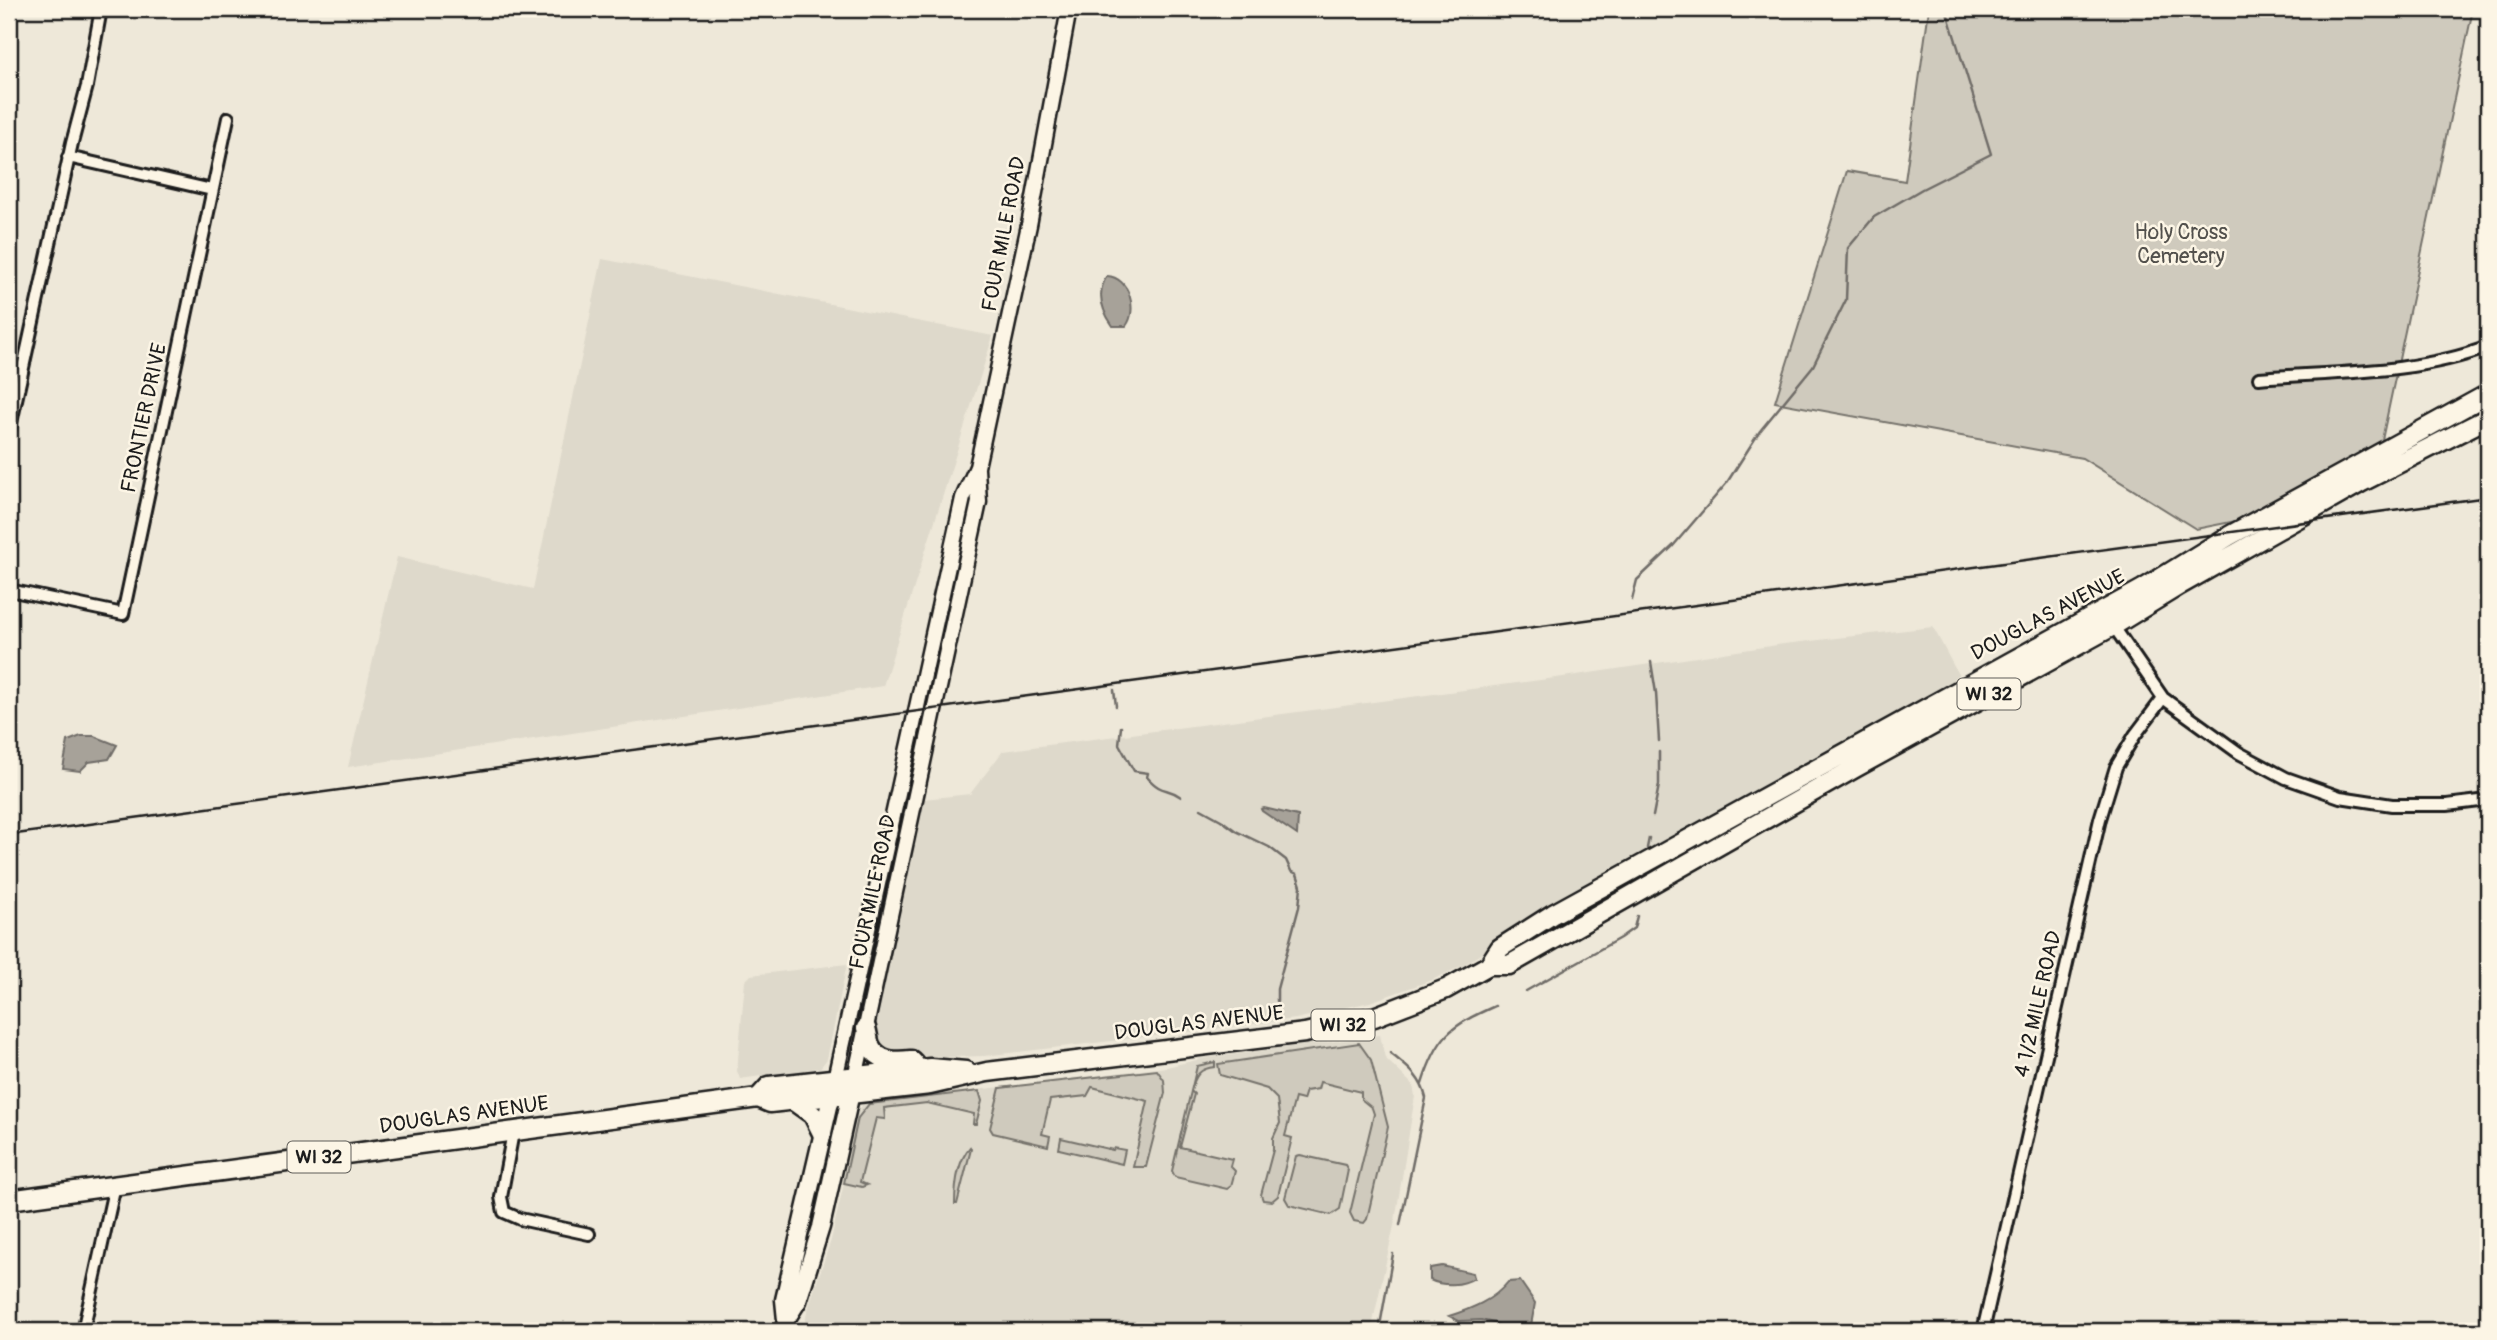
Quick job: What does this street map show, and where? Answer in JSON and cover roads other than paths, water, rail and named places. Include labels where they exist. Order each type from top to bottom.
[{"type":"main road","name":"DOUGLAS AVENUE","points":[[1489,965],[1500,948],[1553,914],[2143,589],[2229,536],[2488,394]]},
{"type":"main road","name":"DOUGLAS AVENUE","points":[[758,1098],[769,1086],[833,1088],[930,1085],[986,1072],[1305,1033],[1340,1026],[1410,1004],[1489,965],[1509,965],[1855,768],[2113,626],[2180,584],[2362,482],[2488,418]]},
{"type":"main road","points":[[866,1028],[869,1042],[881,1058],[893,1062],[911,1060],[922,1069]]},
{"type":"main road","name":"DOUGLAS AVENUE","points":[[853,1086],[922,1069],[986,1072]]},
{"type":"main road","name":"FOUR MILE ROAD","points":[[785,1325],[799,1301],[821,1227],[853,1086]]},
{"type":"main road","name":"DOUGLAS AVENUE","points":[[9,1200],[758,1098],[770,1103],[792,1100],[833,1088]]},
{"type":"main road","name":"FOUR MILE ROAD","points":[[785,1325],[784,1300],[833,1088]]},
{"type":"main road","points":[[792,1100],[813,1115],[822,1133]]},
{"type":"street","points":[[9,432],[68,157],[87,86],[101,9]]},
{"type":"street","name":"FOUR MILE ROAD","points":[[833,1088],[963,498],[977,467],[1027,236],[1069,9]]},
{"type":"street","points":[[68,157],[212,190],[228,118]]},
{"type":"street","name":"FRONTIER DRIVE","points":[[9,590],[123,614],[212,190]]},
{"type":"street","points":[[2259,377],[2414,367],[2465,355],[2488,346]]},
{"type":"street","name":"FOUR MILE ROAD","points":[[853,1086],[979,502],[977,467]]},
{"type":"street","points":[[2103,610],[2164,698],[2239,753],[2286,778],[2314,790],[2392,805],[2447,805],[2488,800]]},
{"type":"street","name":"4 1/2 MILE ROAD","points":[[1983,1331],[2100,819],[2116,767],[2135,734],[2164,698]]},
{"type":"street","points":[[513,1132],[501,1197],[504,1212],[520,1219],[589,1234]]},
{"type":"street","points":[[83,1331],[115,1185]]},
{"type":"waterway","points":[[1632,600],[1637,580],[1673,546],[1726,484],[1760,431],[1813,366],[1846,300],[1848,248],[1874,217],[1991,154],[1947,12]]},
{"type":"waterway","points":[[1651,662],[1659,741]]},
{"type":"waterway","points":[[1114,690],[1116,706]]},
{"type":"waterway","points":[[1121,727],[1119,744],[1134,771],[1148,773],[1147,777],[1157,786],[1181,797]]},
{"type":"waterway","points":[[1653,816],[1659,785],[1659,752]]},
{"type":"waterway","points":[[1201,809],[1236,831],[1269,847],[1286,860],[1291,871],[1297,874],[1301,886],[1299,907],[1277,989],[1277,1001]]},
{"type":"waterway","points":[[1647,848],[1649,838]]},
{"type":"waterway","points":[[1526,991],[1620,938],[1634,928],[1637,916]]},
{"type":"waterway","points":[[1422,1084],[1433,1054],[1447,1035],[1467,1020],[1495,1006]]},
{"type":"waterway","points":[[1390,1053],[1417,1078],[1426,1098],[1400,1225]]},
{"type":"waterway","points":[[1379,1331],[1393,1254]]},
{"type":"railway","points":[[9,835],[2488,497]]},
{"type":"park label","name":"Holy Cross Cemetery","points":[[2181,244]]}]
